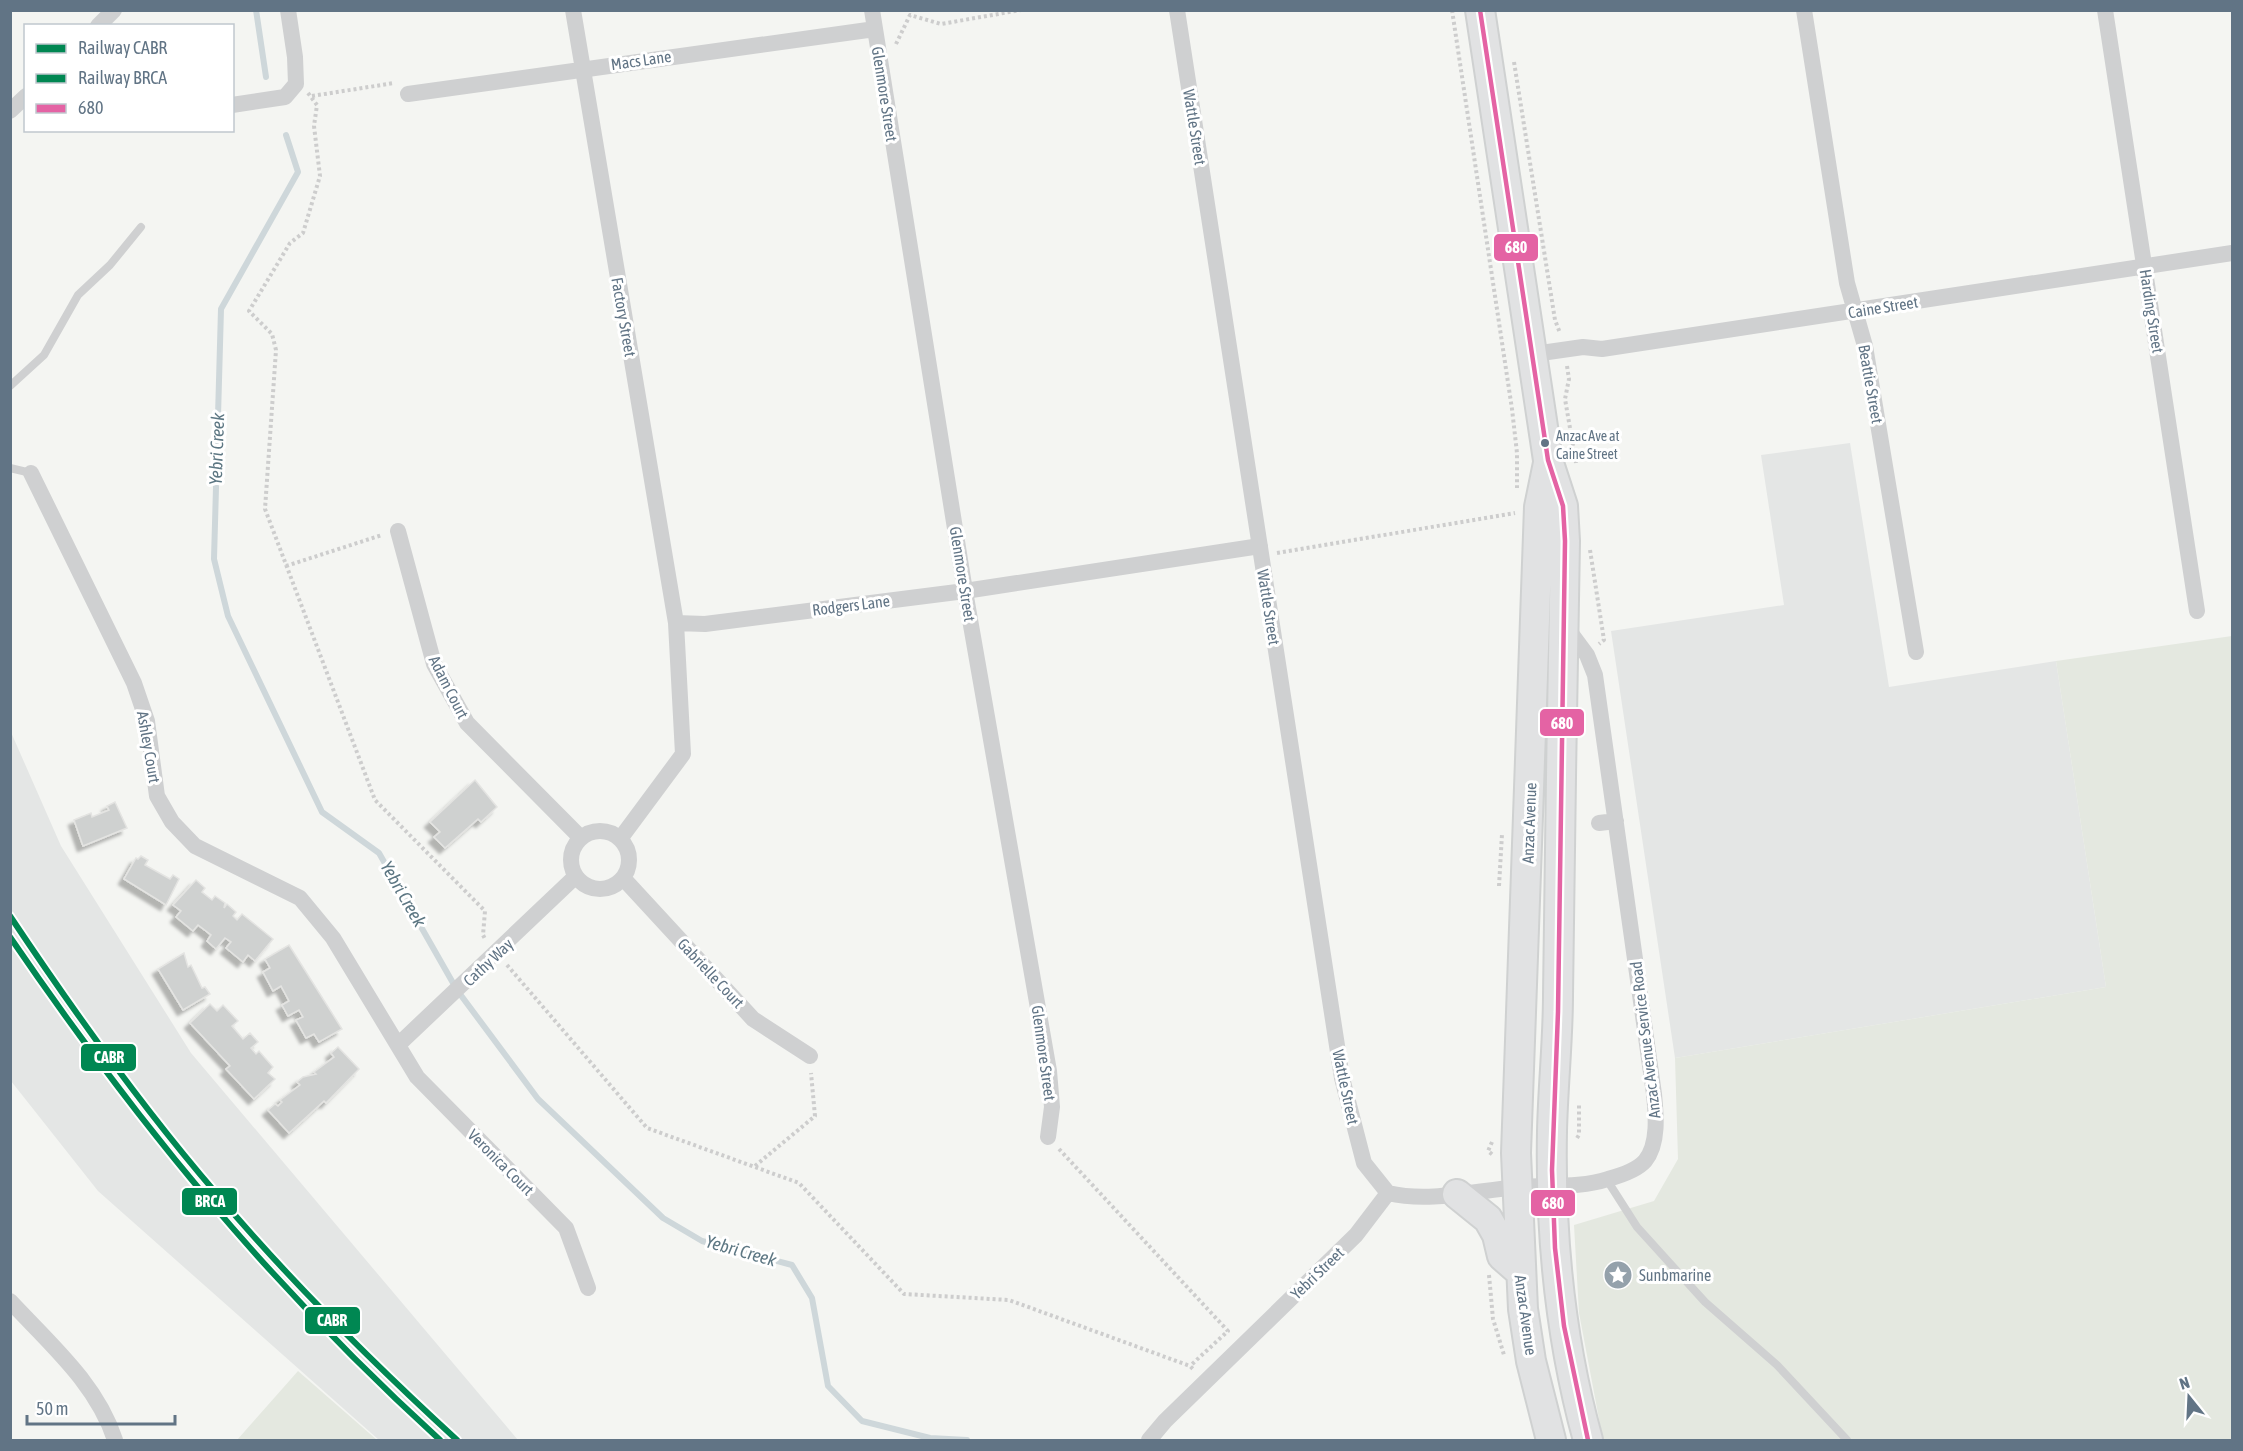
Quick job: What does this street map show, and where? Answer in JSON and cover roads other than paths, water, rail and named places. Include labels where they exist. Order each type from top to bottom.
[{"type":"highway","name":"Anzac Avenue","points":[[1480,10],[1534,354],[1548,460],[1563,506],[1558,998],[1552,1185],[1559,1307],[1566,1354],[1588,1440]]},
{"type":"highway","name":"Anzac Avenue","points":[[1548,460],[1539,507],[1517,1187],[1519,1272],[1532,1361],[1551,1440]]},
{"type":"highway","points":[[1457,1194],[1488,1219],[1497,1235],[1502,1256],[1519,1272]]},
{"type":"street","points":[[100,24],[114,10]]},
{"type":"street","points":[[234,105],[285,97],[296,84],[296,57],[288,10]]},
{"type":"street","name":"Factory Street","points":[[573,10],[676,623]]},
{"type":"street","name":"Glenmore Street","points":[[872,10],[966,591],[1049,1071],[1052,1107],[1048,1137]]},
{"type":"street","name":"Wattle Street","points":[[1177,10],[1342,1078],[1364,1163],[1388,1193]]},
{"type":"street","name":"Beattie Street","points":[[1804,10],[1847,283],[1865,346],[1916,652]]},
{"type":"street","name":"Harding Street","points":[[2105,10],[2197,611]]},
{"type":"street","name":"Macs Lane","points":[[408,94],[875,29]]},
{"type":"street","points":[[10,111],[24,98]]},
{"type":"street","name":"Caine Street","points":[[1534,354],[1583,346],[1602,349],[2232,253]]},
{"type":"street","name":"Ashley Court","points":[[31,473],[134,683],[147,721],[157,796],[172,822],[195,846],[300,898],[333,938],[398,1046]]},
{"type":"street","name":"Adam Court","points":[[398,531],[434,664],[467,723],[580,838]]},
{"type":"street","name":"Rodgers Lane","points":[[676,623],[705,624],[966,591],[1260,546]]},
{"type":"street","points":[[620,839],[683,754],[676,623]]},
{"type":"street","name":"Anzac Avenue Service Road","points":[[1552,1185],[1607,1180],[1634,1169],[1646,1160],[1653,1142],[1656,1119],[1608,822],[1595,675],[1587,655],[1563,623]]},
{"type":"street","points":[[596,831],[605,831],[620,839],[629,854],[629,862],[623,878],[608,888],[599,889],[590,887],[576,876],[572,869],[572,852],[580,838],[596,831]]},
{"type":"street","name":"Cathy Way","points":[[398,1046],[576,876]]},
{"type":"street","name":"Gabrielle Court","points":[[623,878],[753,1019],[810,1056]]},
{"type":"street","name":"Veronica Court","points":[[398,1046],[417,1077],[566,1228],[588,1288]]},
{"type":"street","points":[[1388,1193],[1405,1197],[1552,1185]]},
{"type":"street","name":"Yebri Street","points":[[1149,1440],[1165,1421],[1356,1234],[1388,1193]]},
{"type":"street","points":[[10,1301],[94,1392],[115,1440]]},
{"type":"lane","points":[[10,386],[44,355],[78,295],[110,265],[141,227]]},
{"type":"lane","points":[[10,468],[31,473]]},
{"type":"lane","points":[[1607,1180],[1637,1227],[1652,1244],[1706,1302],[1777,1365],[1847,1440]]},
{"type":"waterway","points":[[256,10],[266,77]]},
{"type":"waterway","name":"Yebri Creek","points":[[286,135],[298,172],[221,309],[214,559],[228,616],[322,812],[379,853],[457,990],[538,1099],[663,1218],[702,1241],[792,1265],[812,1298],[828,1386],[862,1421],[930,1438],[967,1440]]},
{"type":"rail line","name":"CABR","points":[[10,916],[109,1058],[161,1127],[244,1226],[332,1320],[457,1440]]},
{"type":"rail line","name":"BRCA","points":[[10,937],[108,1074],[210,1202],[320,1323],[440,1440]]},
{"type":"place","name":"Anzac Ave at Caine Street","points":[[1545,443]]},
{"type":"place","name":"Sunbmarine","points":[[1618,1275]]}]
